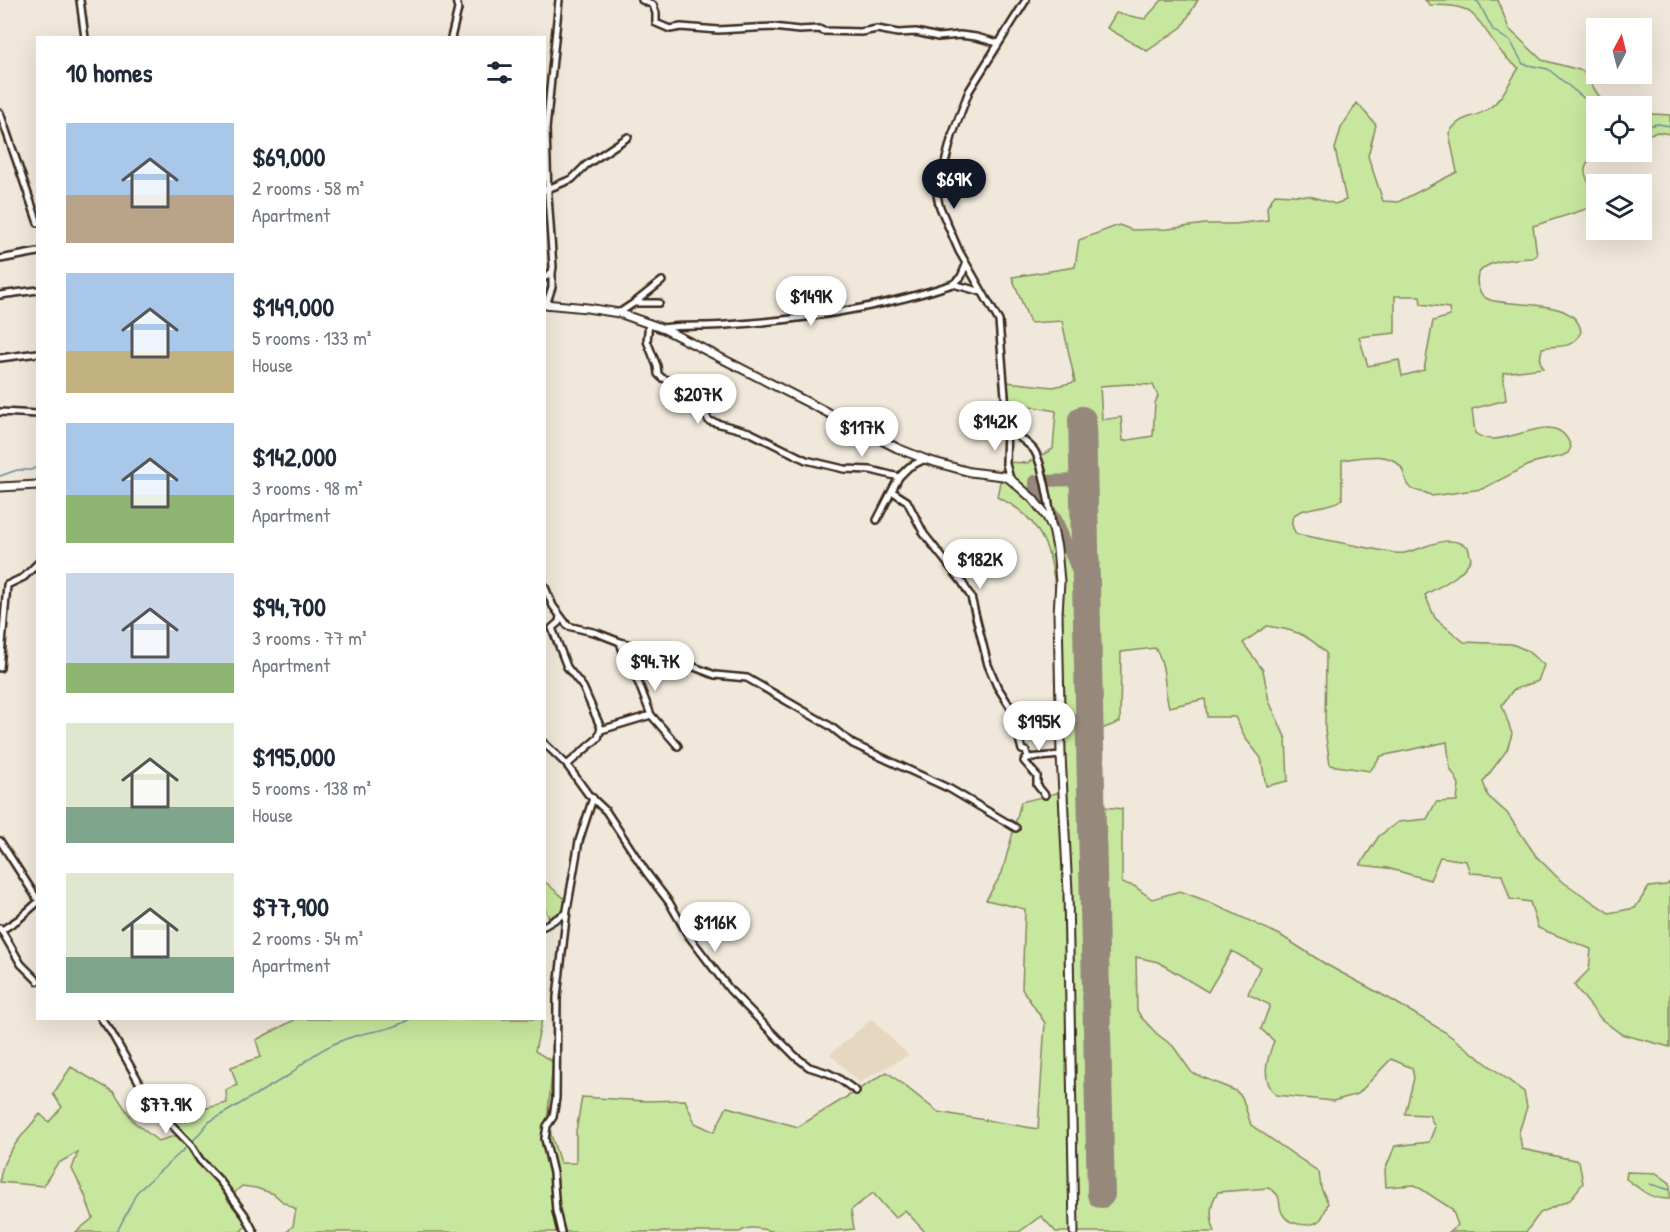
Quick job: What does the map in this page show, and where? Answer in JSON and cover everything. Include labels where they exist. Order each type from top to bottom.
[{"type":"main road","points":[[546,304],[619,313],[649,323],[897,448],[970,472],[1010,478],[1033,499],[1053,530],[1060,582],[1058,613],[1061,754],[1068,892],[1074,1232]]},
{"type":"main road","points":[[0,487],[36,485]]},
{"type":"street","points":[[80,0],[85,36]]},
{"type":"street","points":[[451,36],[458,9],[456,0]]},
{"type":"street","points":[[546,302],[552,287],[553,267],[546,190],[546,112],[559,0]]},
{"type":"street","points":[[642,0],[653,5],[656,12],[656,23],[666,28],[718,30],[773,27],[853,32],[877,29],[898,33],[916,32],[938,37],[960,35],[998,44]]},
{"type":"street","points":[[1010,478],[1006,464],[1007,421],[1001,333],[995,313],[966,265],[939,205],[938,187],[952,136],[969,91],[1026,0]]},
{"type":"street","points":[[0,113],[36,217]]},
{"type":"street","points":[[546,190],[572,179],[586,165],[628,137]]},
{"type":"street","points":[[0,259],[36,252]]},
{"type":"street","points":[[660,328],[726,325],[800,317],[890,301],[953,284],[961,277],[966,265]]},
{"type":"street","points":[[546,276],[552,272]]},
{"type":"street","points":[[619,313],[662,281]]},
{"type":"street","points":[[953,284],[982,292]]},
{"type":"street","points":[[0,295],[36,290]]},
{"type":"street","points":[[634,303],[659,303]]},
{"type":"street","points":[[649,323],[647,341],[658,374],[671,381],[678,391],[698,405],[709,421],[748,432],[806,460],[844,469],[871,470],[899,477]]},
{"type":"street","points":[[0,358],[36,353]]},
{"type":"street","points":[[0,412],[36,414]]},
{"type":"street","points":[[1007,421],[1009,427],[1029,445],[1038,458],[1053,530]]},
{"type":"street","points":[[877,520],[899,477],[909,467],[925,459]]},
{"type":"street","points":[[893,492],[907,501],[924,534],[971,597],[988,665],[997,686],[1011,708],[1022,750],[1026,752],[1028,758]]},
{"type":"street","points":[[0,668],[7,585],[24,577],[36,565]]},
{"type":"street","points":[[546,589],[568,626],[650,650],[715,675],[747,678],[830,726],[853,744],[950,789],[1016,828]]},
{"type":"street","points":[[560,616],[559,622],[552,628],[560,652],[567,667],[583,687],[601,730],[598,738],[567,765]]},
{"type":"street","points":[[620,642],[651,715],[678,746]]},
{"type":"street","points":[[601,730],[651,715]]},
{"type":"street","points":[[546,745],[567,765],[592,798],[609,815],[646,872],[669,902],[688,935],[730,990],[770,1033],[801,1061],[809,1067],[838,1078],[856,1091]]},
{"type":"street","points":[[1044,795],[1037,785],[1037,776],[1024,762],[1028,758],[1061,754]]},
{"type":"street","points":[[561,1232],[556,1211],[553,1173],[545,1139],[547,1126],[553,1117],[556,1098],[557,998],[566,913],[579,842],[592,798]]},
{"type":"street","points":[[0,841],[36,898]]},
{"type":"street","points":[[36,903],[19,919],[1,929],[21,964],[36,979]]},
{"type":"street","points":[[546,925],[566,913]]},
{"type":"street","points":[[102,1020],[142,1089],[220,1181],[245,1215],[254,1232]]},
{"type":"shaded area","points":[[872,1019],[908,1055],[859,1083],[830,1054]]},
{"type":"green space","points":[[1162,0],[1198,0],[1182,27],[1147,51],[1107,28],[1116,13],[1145,19]]},
{"type":"green space","points":[[1425,0],[1498,0],[1509,29],[1542,60],[1583,71],[1586,76],[1586,84],[1591,84],[1599,96],[1586,96],[1586,162],[1588,162],[1585,171],[1586,209],[1533,226],[1537,255],[1532,258],[1496,262],[1481,271],[1477,278],[1482,295],[1488,299],[1557,309],[1577,321],[1581,332],[1569,344],[1542,348],[1540,361],[1543,368],[1503,373],[1506,400],[1472,409],[1475,433],[1487,438],[1500,438],[1541,428],[1554,429],[1564,434],[1571,447],[1568,453],[1562,456],[1535,462],[1482,489],[1432,496],[1411,488],[1401,467],[1389,458],[1373,456],[1342,460],[1342,499],[1335,503],[1298,512],[1293,517],[1292,524],[1296,534],[1395,553],[1404,553],[1444,541],[1460,543],[1468,547],[1471,559],[1467,566],[1451,580],[1425,595],[1435,618],[1464,642],[1512,644],[1526,650],[1544,665],[1538,681],[1513,690],[1502,705],[1512,734],[1507,750],[1483,782],[1488,796],[1507,813],[1536,856],[1560,880],[1609,913],[1635,908],[1649,887],[1666,885],[1670,882],[1670,1047],[1621,1034],[1601,1019],[1574,985],[1589,970],[1591,949],[1538,928],[1530,902],[1510,899],[1502,875],[1470,873],[1466,861],[1440,857],[1430,880],[1387,868],[1360,865],[1379,836],[1398,822],[1427,819],[1436,802],[1457,801],[1459,784],[1450,768],[1447,742],[1381,756],[1370,771],[1330,765],[1325,730],[1326,653],[1299,634],[1267,626],[1243,643],[1263,670],[1269,701],[1286,739],[1288,781],[1266,786],[1261,758],[1246,739],[1235,717],[1207,717],[1205,699],[1169,707],[1163,669],[1155,648],[1121,652],[1120,722],[1099,730],[1104,807],[1122,809],[1122,883],[1134,886],[1152,899],[1180,891],[1280,935],[1327,965],[1445,1032],[1524,1092],[1527,1107],[1519,1132],[1522,1149],[1579,1161],[1583,1183],[1570,1200],[1540,1213],[1526,1232],[1449,1232],[1458,1225],[1452,1209],[1415,1185],[1386,1187],[1385,1170],[1395,1146],[1429,1142],[1435,1127],[1429,1115],[1405,1114],[1414,1078],[1412,1068],[1391,1059],[1358,1094],[1333,1101],[1276,1095],[1266,1076],[1267,1062],[1274,1041],[1261,1029],[1270,1005],[1248,994],[1260,967],[1232,951],[1208,992],[1158,962],[1136,957],[1137,1010],[1157,1034],[1173,1046],[1192,1073],[1236,1091],[1242,1097],[1251,1125],[1319,1172],[1321,1188],[1328,1203],[1321,1218],[1311,1224],[1291,1222],[1287,1219],[1281,1212],[1279,1197],[1268,1188],[1218,1192],[1211,1212],[1215,1232],[1056,1232],[1041,1216],[1019,1232],[925,1232],[905,1210],[895,1218],[873,1193],[851,1210],[854,1229],[834,1231],[772,1231],[751,1228],[740,1232],[287,1232],[293,1226],[296,1209],[274,1194],[242,1186],[227,1199],[247,1225],[240,1232],[76,1232],[93,1218],[72,1169],[78,1152],[57,1164],[43,1186],[0,1182],[8,1154],[20,1137],[40,1114],[49,1122],[62,1107],[53,1094],[71,1067],[114,1092],[134,1122],[158,1141],[182,1134],[168,1118],[227,1103],[226,1090],[237,1085],[231,1067],[261,1057],[256,1040],[294,1020],[542,1020],[535,1051],[553,1062],[547,1122],[560,1163],[576,1163],[576,1131],[582,1097],[645,1101],[685,1100],[695,1123],[714,1132],[727,1107],[798,1127],[887,1072],[938,1112],[1038,1129],[1045,1023],[1022,989],[1025,909],[986,900],[1002,873],[1021,802],[1061,792],[1056,598],[1049,556],[1041,536],[1026,516],[997,497],[1004,462],[1027,463],[1053,449],[1056,411],[1029,406],[1007,408],[1007,382],[1053,387],[1075,382],[1062,321],[1030,323],[1012,277],[1075,267],[1079,240],[1119,225],[1132,230],[1168,229],[1268,220],[1267,207],[1275,194],[1310,196],[1335,204],[1346,200],[1335,149],[1341,128],[1357,103],[1376,125],[1368,156],[1383,201],[1398,202],[1457,172],[1449,133],[1462,120],[1493,105],[1519,68],[1511,63],[1499,49],[1478,20],[1463,9],[1430,5]],"holes":[[[1395,296],[1420,296],[1421,304],[1449,308],[1450,316],[1433,321],[1424,370],[1402,376],[1399,360],[1368,366],[1359,337],[1395,333]],[[1153,385],[1158,396],[1155,403],[1153,436],[1123,441],[1121,417],[1102,420],[1100,386]]]},
{"type":"green space","points":[[1652,114],[1670,115],[1670,134],[1652,133]]},
{"type":"green space","points":[[546,883],[566,900],[565,911],[550,920],[546,911]]},
{"type":"green space","points":[[1627,1172],[1656,1173],[1670,1183],[1670,1199],[1646,1193],[1626,1179]]},
{"type":"waterway","points":[[1475,0],[1479,3],[1493,30],[1511,42],[1523,64],[1548,69],[1586,100]]},
{"type":"waterway","points":[[1652,125],[1670,126]]},
{"type":"waterway","points":[[0,476],[36,467]]},
{"type":"waterway","points":[[192,1142],[209,1122],[291,1074],[320,1051],[337,1042],[410,1020]]},
{"type":"waterway","points":[[117,1232],[137,1192],[189,1145]]},
{"type":"waterway","points":[[1650,1184],[1670,1190]]},
{"type":"taxiway","points":[[1084,480],[1035,481],[1035,490],[1056,519],[1086,591]]},
{"type":"runway","points":[[1082,420],[1101,1194]]}]
